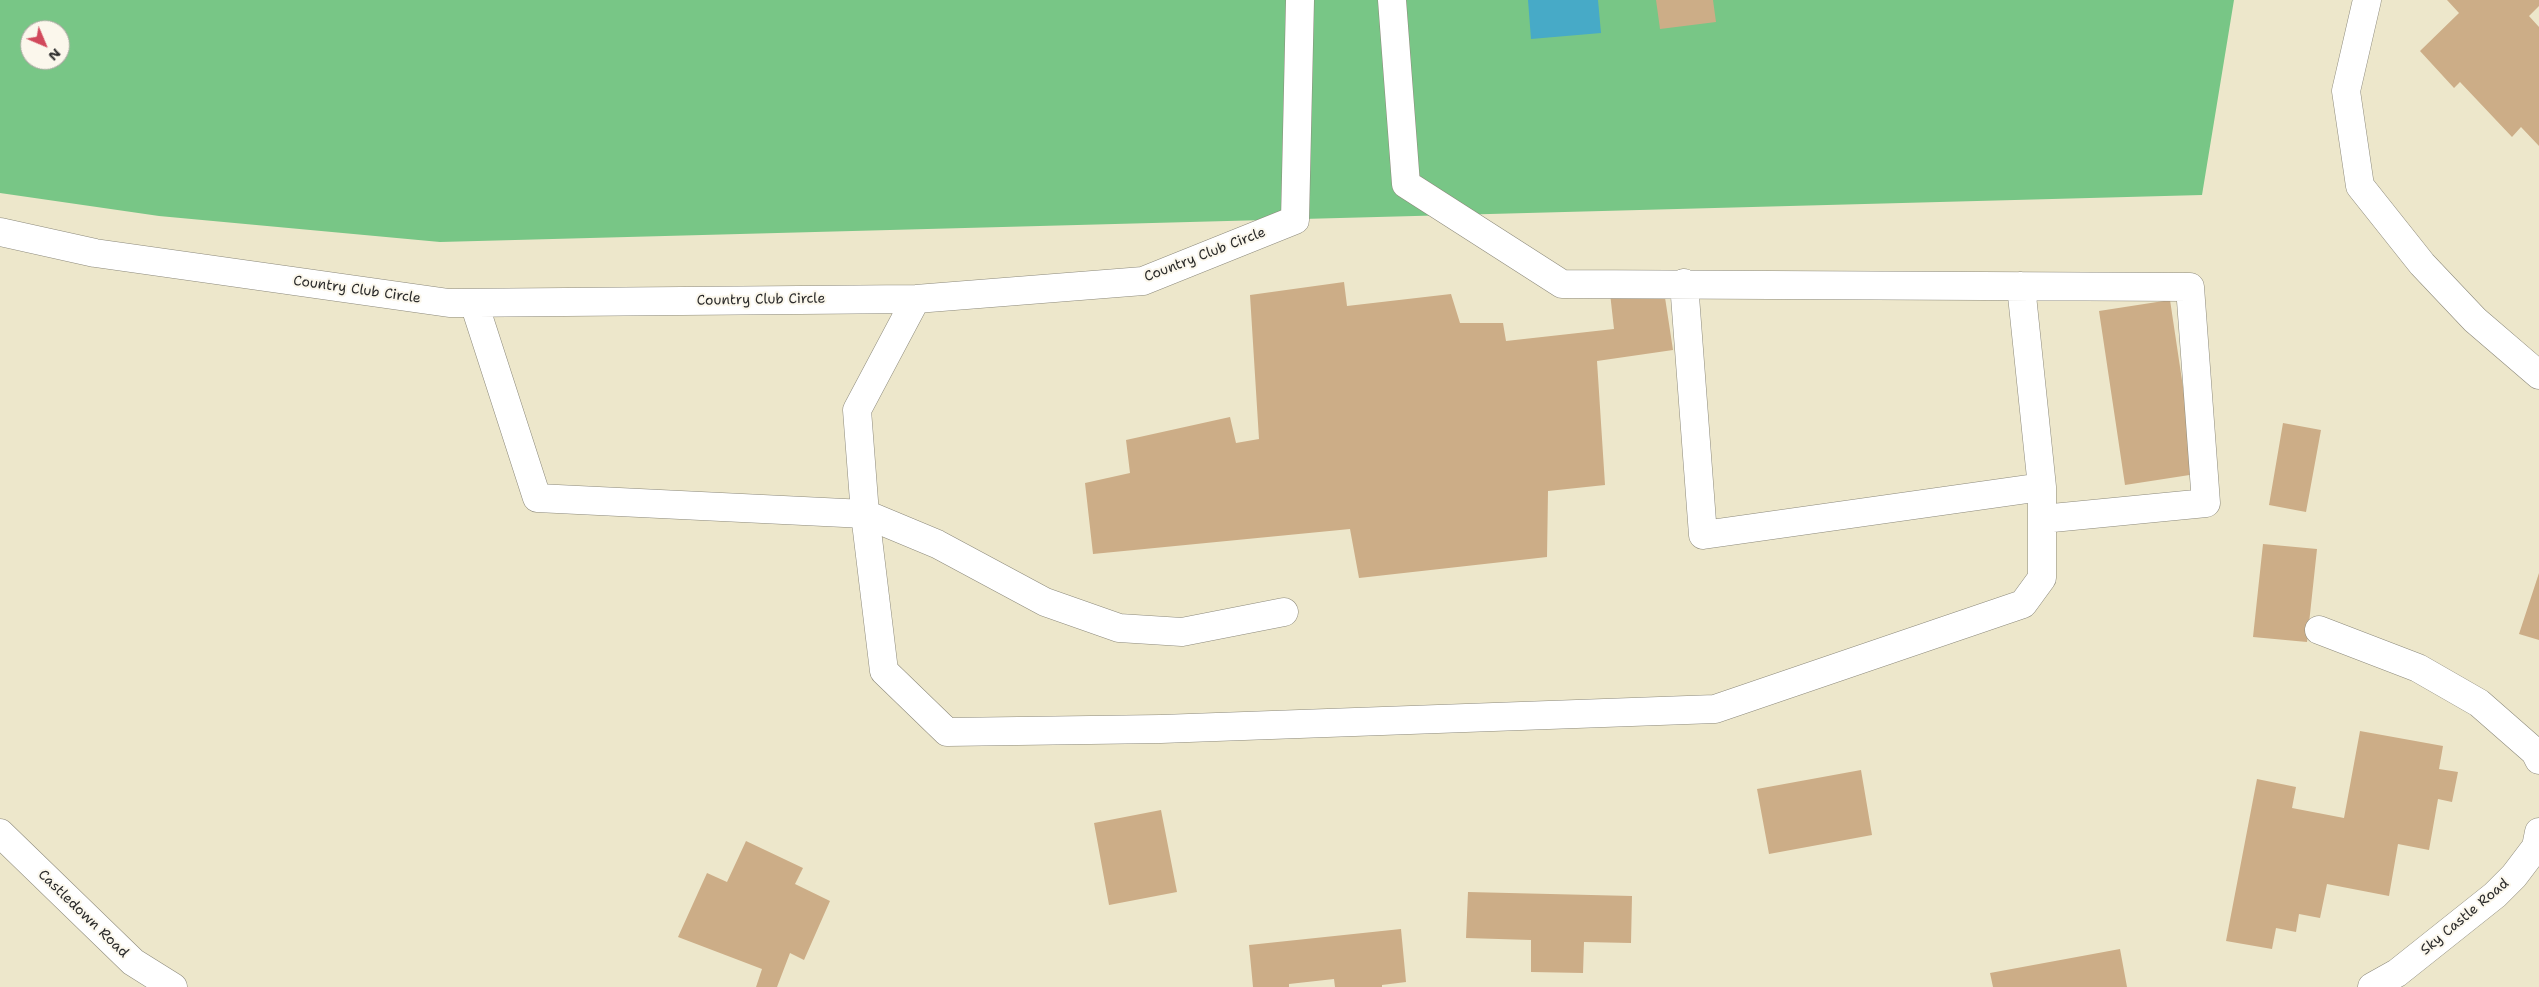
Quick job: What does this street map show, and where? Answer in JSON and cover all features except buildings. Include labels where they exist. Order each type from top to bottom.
[{"type":"street","name":"Country Club Circle","points":[[0,232],[95,253],[449,303],[916,299],[1143,281],[1295,220],[1300,0]]},
{"type":"street","points":[[1392,0],[1406,184],[1562,284],[1684,283],[2190,287],[2206,503],[2042,519]]},
{"type":"street","points":[[2367,0],[2346,91],[2360,186],[2422,264],[2475,320],[2539,375]]},
{"type":"street","points":[[1684,283],[1703,535],[2042,487]]},
{"type":"street","points":[[916,299],[857,410],[865,514],[884,671],[947,732],[1161,729],[1715,709],[2023,604],[2042,578],[2042,487],[2021,286]]},
{"type":"street","points":[[474,303],[537,498],[865,514],[937,544],[1045,602],[1120,628],[1182,632],[1284,612]]},
{"type":"street","points":[[2319,630],[2418,668],[2479,702],[2538,754]]},
{"type":"street","name":"Sky Castle Road","points":[[2372,987],[2397,972],[2495,895],[2514,876],[2536,847],[2539,832]]},
{"type":"street","name":"Castledown Road","points":[[0,833],[132,962],[173,987]]},
{"type":"green space","points":[[0,0],[2234,0],[2202,195],[440,242],[159,216],[0,193]]},
{"type":"water","points":[[1528,0],[1598,0],[1601,33],[1531,39]]}]
